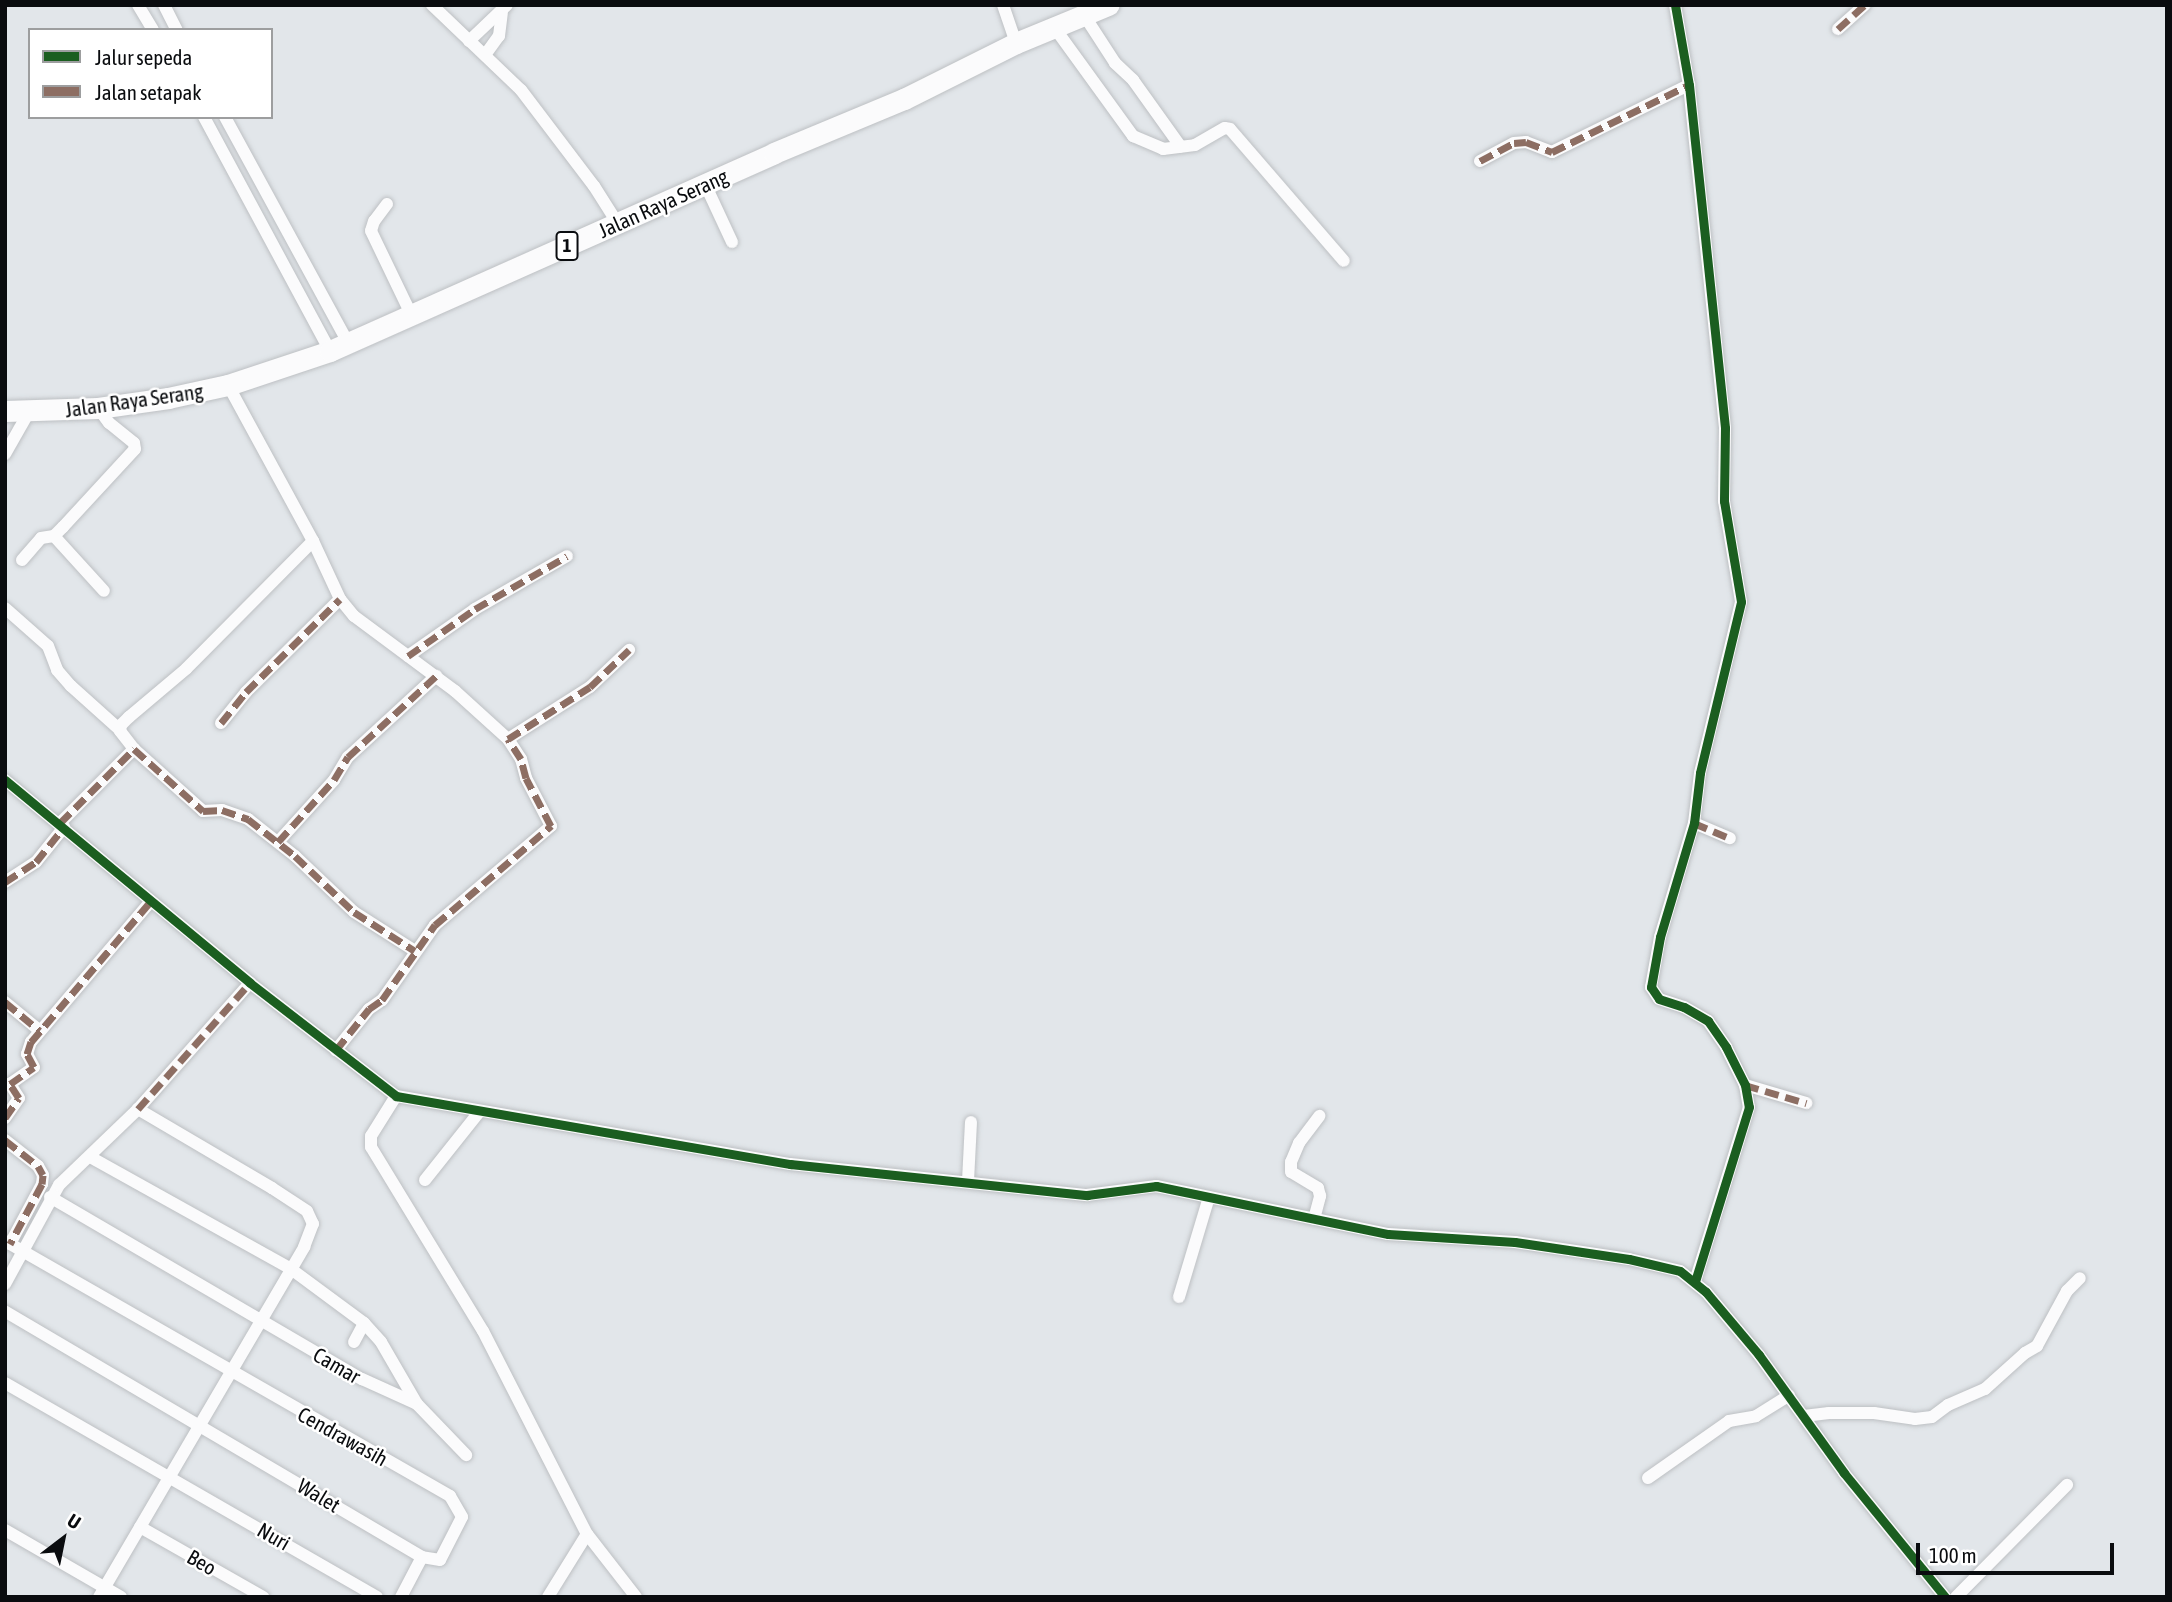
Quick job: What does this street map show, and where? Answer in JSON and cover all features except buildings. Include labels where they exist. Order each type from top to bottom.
[{"type":"highway","name":"Jalan Raya Serang","points":[[5,411],[98,408],[228,385],[339,347],[705,184],[904,99],[1016,43],[1108,5]]},
{"type":"street","points":[[138,5],[152,28]]},
{"type":"street","points":[[164,5],[176,28]]},
{"type":"street","points":[[432,5],[522,90],[594,186],[618,224]]},
{"type":"street","points":[[1003,5],[1016,43]]},
{"type":"street","points":[[1675,5],[1689,85],[1725,428],[1724,501],[1741,602],[1700,773],[1694,823],[1660,937],[1651,987],[1659,999],[1695,1012],[1708,1021],[1726,1047],[1745,1085],[1749,1107],[1695,1281]]},
{"type":"street","points":[[1838,29],[1865,5]]},
{"type":"street","points":[[469,41],[505,9]]},
{"type":"street","points":[[485,55],[499,36],[505,9]]},
{"type":"street","points":[[1084,15],[1115,63],[1133,80],[1181,147]]},
{"type":"street","points":[[1054,27],[1133,136],[1163,149],[1195,145],[1225,128],[1236,133],[1288,199],[1344,261]]},
{"type":"street","points":[[1480,161],[1514,143],[1525,142],[1552,152],[1689,85]]},
{"type":"street","points":[[205,119],[339,347]]},
{"type":"street","points":[[226,119],[339,347]]},
{"type":"street","points":[[705,184],[732,242]]},
{"type":"street","points":[[387,204],[373,221],[371,231],[411,314]]},
{"type":"street","points":[[228,385],[313,541],[340,599],[367,629],[436,676],[508,739],[551,826],[435,925],[382,1000],[369,1009],[336,1050]]},
{"type":"street","points":[[22,560],[41,538],[54,536],[135,449],[134,443],[109,423],[98,408]]},
{"type":"street","points":[[5,454],[29,412]]},
{"type":"street","points":[[54,536],[104,592]]},
{"type":"street","points":[[120,729],[129,716],[187,669],[313,541]]},
{"type":"street","points":[[408,656],[475,609],[567,556]]},
{"type":"street","points":[[221,723],[246,692],[340,599]]},
{"type":"street","points":[[5,608],[48,646],[57,670],[71,686],[120,729],[134,749],[204,811],[234,813],[248,819],[278,842],[354,912],[415,951]]},
{"type":"street","points":[[508,739],[590,687],[629,650]]},
{"type":"street","points":[[278,842],[323,794],[348,757],[436,676]]},
{"type":"street","points":[[5,882],[36,862],[62,825],[134,749]]},
{"type":"street","points":[[5,780],[250,983],[396,1096],[790,1164],[1087,1195],[1156,1186],[1388,1234],[1515,1242],[1629,1259],[1680,1271],[1695,1281],[1733,1324],[1883,1522],[1945,1597]]},
{"type":"street","points":[[1694,823],[1730,838]]},
{"type":"street","points":[[5,1118],[19,1098],[10,1084],[34,1067],[27,1054],[40,1031],[151,901]]},
{"type":"street","points":[[5,1284],[50,1197],[138,1109],[250,983]]},
{"type":"street","points":[[5,1002],[40,1031]]},
{"type":"street","points":[[1745,1085],[1806,1102]]},
{"type":"street","points":[[396,1096],[371,1136],[377,1159],[483,1331],[587,1534],[636,1597]]},
{"type":"street","points":[[102,1592],[291,1269],[313,1224],[307,1212],[138,1109]]},
{"type":"street","points":[[425,1180],[478,1112]]},
{"type":"street","points":[[1314,1219],[1320,1196],[1318,1188],[1291,1172],[1291,1162],[1299,1143],[1319,1116]]},
{"type":"street","points":[[968,1181],[971,1122]]},
{"type":"street","points":[[5,1140],[38,1166],[43,1175],[42,1184],[7,1242]]},
{"type":"street","points":[[90,1157],[291,1269],[364,1323],[381,1342],[417,1404],[466,1455]]},
{"type":"street","name":"Camar","points":[[50,1197],[362,1379],[417,1404]]},
{"type":"street","points":[[1179,1297],[1209,1198]]},
{"type":"street","name":"Cendrawasih","points":[[7,1242],[230,1373],[455,1500],[462,1517],[440,1560]]},
{"type":"street","points":[[1804,1416],[1874,1413],[1922,1419],[1932,1417],[1948,1405],[1985,1389],[2025,1353],[2037,1346],[2067,1291],[2080,1279]]},
{"type":"street","name":"Walet","points":[[5,1311],[422,1557],[440,1560]]},
{"type":"street","points":[[354,1342],[364,1323]]},
{"type":"street","name":"Nuri","points":[[5,1383],[377,1597]]},
{"type":"street","points":[[1648,1478],[1730,1421],[1756,1416],[1789,1395]]},
{"type":"street","points":[[1956,1597],[2067,1485]]},
{"type":"street","name":"Beo","points":[[140,1527],[263,1597]]},
{"type":"street","points":[[5,1530],[102,1592],[121,1597]]},
{"type":"street","points":[[548,1597],[587,1534]]},
{"type":"street","points":[[401,1597],[422,1557]]},
{"type":"marked path","points":[[1838,29],[1865,5]]},
{"type":"marked path","points":[[1480,161],[1514,143],[1526,142],[1552,152],[1689,85]]},
{"type":"marked path","points":[[408,656],[475,609],[567,556]]},
{"type":"marked path","points":[[221,723],[246,692],[340,599]]},
{"type":"marked path","points":[[336,1050],[369,1009],[382,1000],[435,925],[551,826],[526,778],[521,759],[508,739],[590,687],[629,650]]},
{"type":"marked path","points":[[278,842],[334,780],[348,757],[436,676]]},
{"type":"marked path","points":[[60,823],[134,749],[203,811],[222,810],[248,819],[295,856],[354,912],[415,951]]},
{"type":"marked path","points":[[1694,823],[1730,838]]},
{"type":"marked path","points":[[5,882],[36,862],[64,827]]},
{"type":"marked path","points":[[5,1118],[19,1098],[10,1084],[34,1067],[27,1054],[31,1042],[151,901]]},
{"type":"marked path","points":[[138,1109],[250,983]]},
{"type":"marked path","points":[[5,1002],[40,1031]]},
{"type":"marked path","points":[[1745,1085],[1806,1103]]},
{"type":"marked path","points":[[5,1140],[38,1166],[43,1175],[42,1184],[10,1244]]},
{"type":"cycle path","points":[[1675,5],[1689,85],[1725,428],[1724,501],[1741,602],[1700,773],[1694,823],[1660,937],[1651,987],[1659,999],[1684,1007],[1708,1021],[1726,1047],[1745,1085],[1749,1107],[1695,1281]]},
{"type":"cycle path","points":[[5,780],[250,983],[396,1096],[790,1164],[1087,1195],[1156,1186],[1388,1234],[1515,1242],[1629,1259],[1680,1271],[1706,1292],[1759,1355],[1844,1473],[1945,1597]]}]
